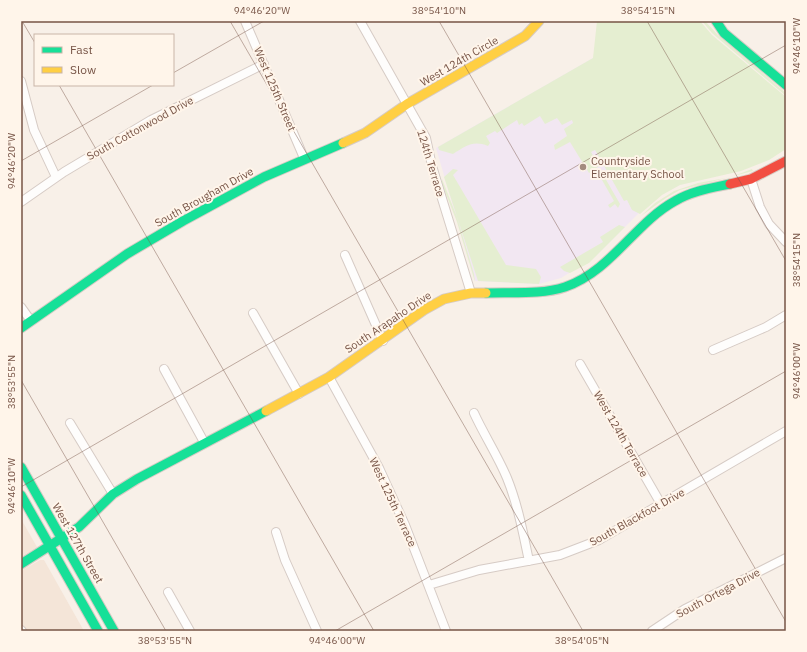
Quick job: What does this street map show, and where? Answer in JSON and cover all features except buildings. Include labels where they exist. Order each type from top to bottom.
[{"type":"street","name":"West 125th Street","points":[[245,21],[304,158]]},
{"type":"street","name":"124th Terrace","points":[[360,21],[426,138],[432,166],[471,293]]},
{"type":"street","name":"West 124th Circle","points":[[408,104],[513,43],[528,33],[539,21]]},
{"type":"street","points":[[716,21],[724,33],[786,85]]},
{"type":"street","name":"South Cottonwood Drive","points":[[21,202],[56,177],[151,120],[264,64]]},
{"type":"street","points":[[21,81],[34,130],[56,177]]},
{"type":"street","name":"South Brougham Drive","points":[[21,328],[128,254],[183,221],[258,180],[304,158],[360,136],[408,104]]},
{"type":"street","name":"South Arapaho Drive","points":[[21,564],[50,547],[79,527],[113,494],[204,442],[299,394],[329,377],[424,310],[444,299],[471,293],[539,292],[565,287],[582,279],[606,263],[658,213],[674,201],[690,193],[751,179],[786,161]]},
{"type":"street","points":[[751,179],[760,207],[769,224],[786,242]]},
{"type":"street","points":[[346,255],[382,340]]},
{"type":"street","points":[[21,307],[31,321]]},
{"type":"street","points":[[253,313],[299,394]]},
{"type":"street","points":[[714,350],[766,327],[786,315]]},
{"type":"street","name":"West 124th Terrace","points":[[580,364],[661,504]]},
{"type":"street","points":[[164,369],[204,442]]},
{"type":"street","name":"West 125th Terrace","points":[[329,377],[379,468],[405,525],[429,585],[444,630]]},
{"type":"street","points":[[474,413],[483,434],[506,477],[515,499],[529,561]]},
{"type":"street","points":[[70,423],[113,494]]},
{"type":"street","name":"South Blackfoot Drive","points":[[429,585],[479,570],[560,555],[599,540],[786,431]]},
{"type":"street","name":"West 127th Street","points":[[21,467],[114,631]]},
{"type":"street","points":[[21,495],[98,631]]},
{"type":"street","points":[[276,532],[288,566],[317,631]]},
{"type":"street","name":"South Ortega Drive","points":[[652,631],[685,609],[786,558]]},
{"type":"street","points":[[168,592],[190,631]]},
{"type":"shaded area","name":"Countryside Elementary School","points":[[633,35],[698,180],[680,185],[662,194],[648,204],[595,257],[561,278],[539,284],[475,281],[436,148]]},
{"type":"shaded area","points":[[21,519],[37,547],[21,557]]},
{"type":"shaded area","points":[[40,560],[44,560],[84,631],[21,631],[21,571]]},
{"type":"green space","points":[[597,21],[700,21],[712,35],[786,97],[786,149],[769,160],[741,171],[680,185],[662,195],[640,214],[632,210],[627,200],[624,201],[595,150],[591,152],[599,166],[589,173],[570,142],[555,150],[554,145],[567,136],[564,129],[573,123],[572,120],[562,125],[557,118],[545,124],[540,116],[524,126],[522,123],[519,125],[517,120],[497,133],[495,131],[486,136],[490,143],[488,146],[483,144],[474,144],[466,146],[453,154],[439,150],[438,147],[593,58]]},
{"type":"green space","points":[[702,21],[705,21],[718,35],[786,93],[786,96],[712,33]]},
{"type":"green space","points":[[453,169],[458,170],[453,175],[506,265],[536,269],[541,277],[539,284],[478,281],[444,177]]},
{"type":"green space","points":[[752,169],[753,171],[733,176]]},
{"type":"green space","points":[[601,171],[620,204],[618,208],[615,204],[610,208],[608,205],[614,201],[598,173]]},
{"type":"green space","points":[[728,178],[680,190],[641,216],[655,203],[674,191],[698,183]]},
{"type":"green space","points":[[442,179],[457,217],[475,282],[457,222],[442,184]]},
{"type":"green space","points":[[619,225],[625,227],[589,263],[570,273],[564,271],[560,267],[603,242],[600,237]]},
{"type":"traffic: fast","points":[[716,21],[724,33],[786,85]]},
{"type":"traffic: fast","points":[[21,328],[127,254],[183,221],[264,177],[343,143]]},
{"type":"traffic: fast","points":[[486,293],[526,293],[556,290],[581,280],[609,259],[647,221],[661,210],[675,201],[695,192],[730,184]]},
{"type":"traffic: fast","points":[[21,564],[79,527],[113,494],[137,479],[266,411]]},
{"type":"traffic: fast","points":[[21,467],[114,631]]},
{"type":"traffic: fast","points":[[21,495],[98,631]]},
{"type":"traffic: slow","points":[[343,143],[365,133],[407,104],[525,36],[539,21]]},
{"type":"traffic: slow","points":[[266,411],[329,377],[424,310],[444,299],[471,293],[486,293]]},
{"type":"traffic: jam","points":[[730,184],[751,179],[786,161]]},
{"type":"place","name":"Countryside Elementary School","points":[[583,167]]}]
